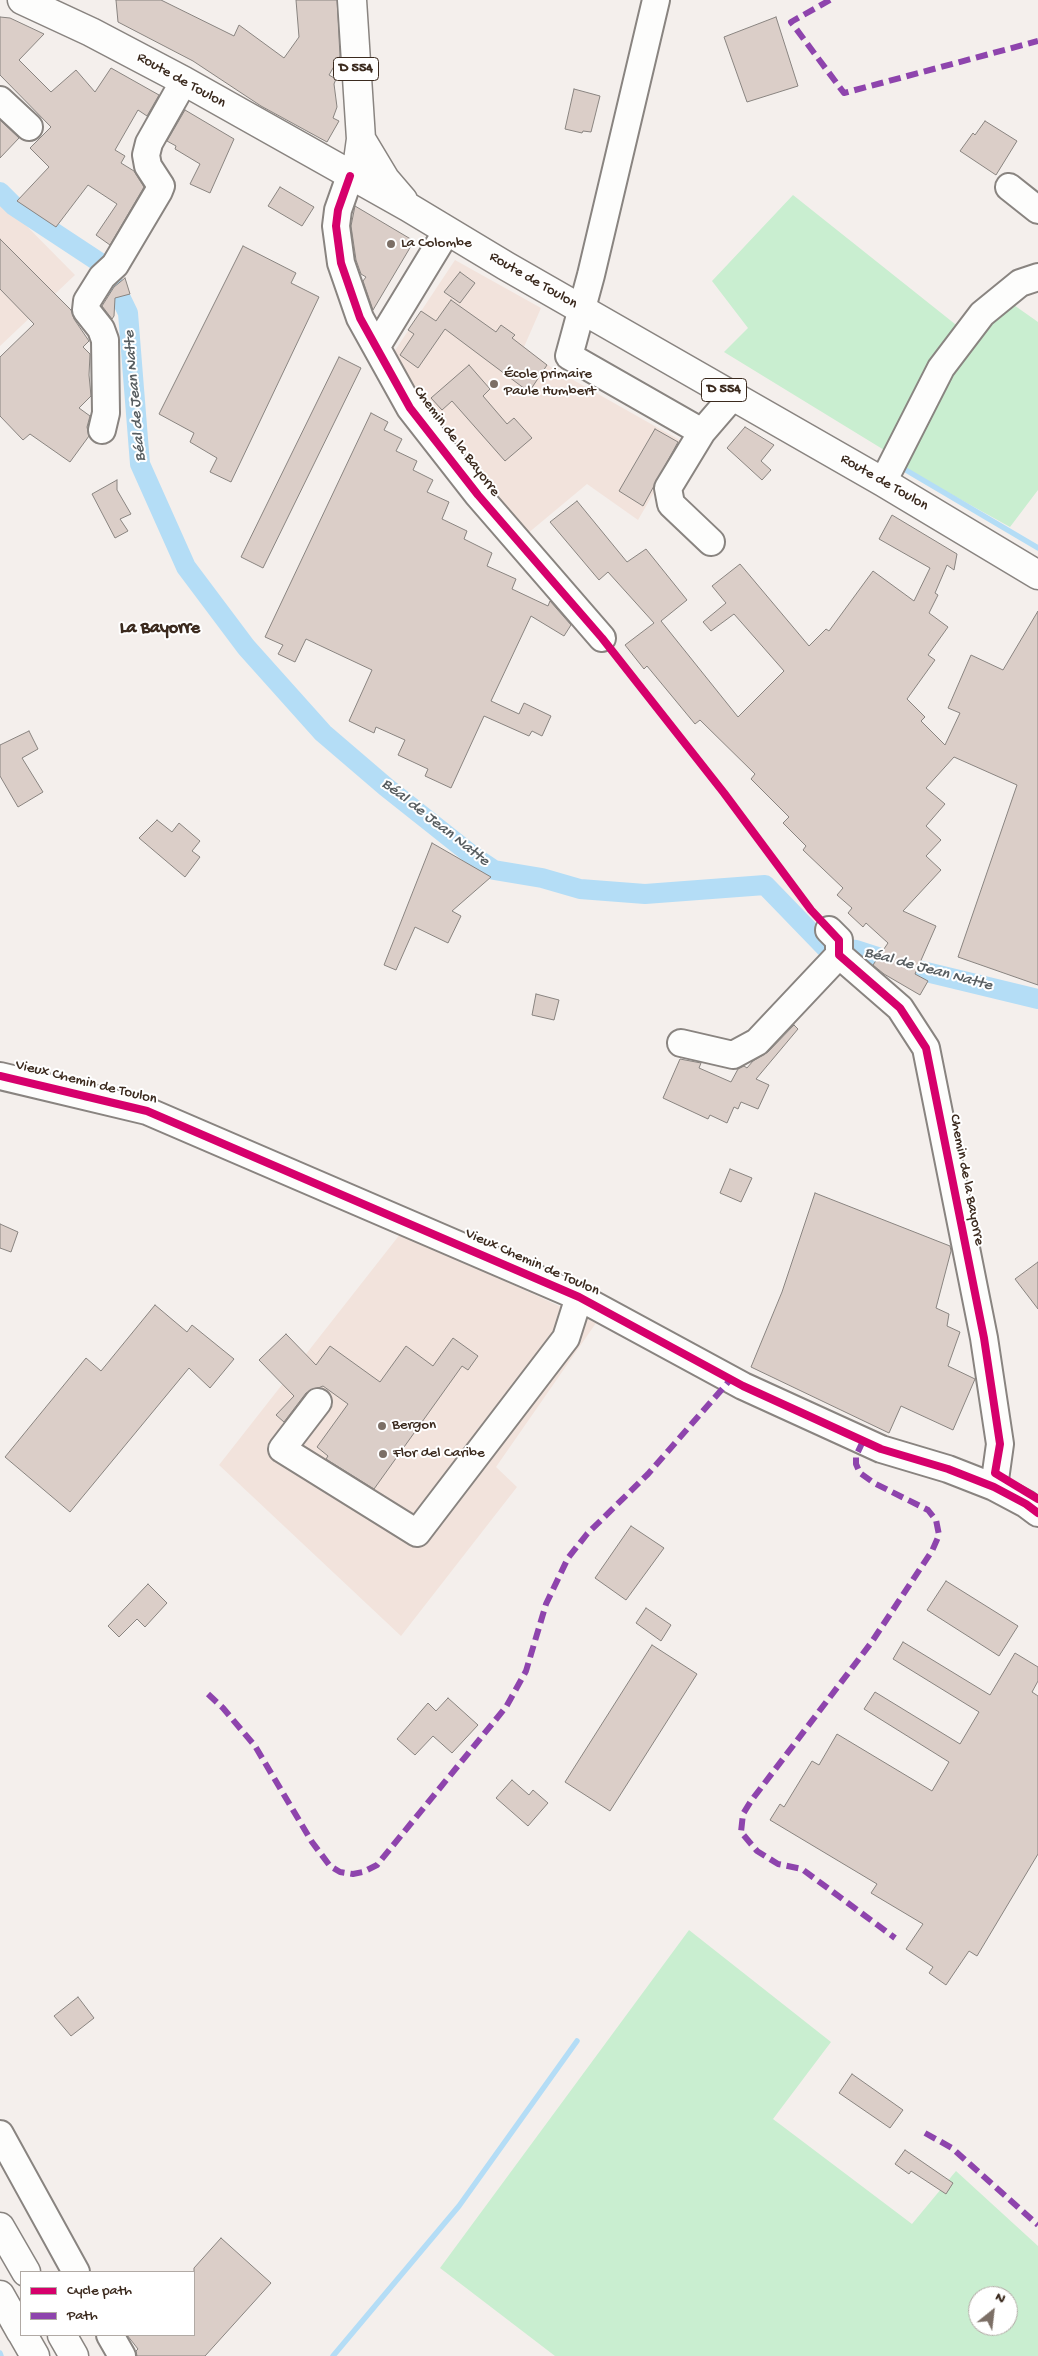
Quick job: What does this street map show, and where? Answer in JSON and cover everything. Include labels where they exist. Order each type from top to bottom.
[{"type":"main road","name":"Route de Toulon","points":[[22,0],[91,32],[184,81],[408,207],[883,482],[1038,575]]},
{"type":"main road","name":"D 554","points":[[350,176],[358,161],[361,139],[352,0]]},
{"type":"main road","points":[[361,139],[385,179],[408,207]]},
{"type":"main road","points":[[0,2227],[25,2271]]},
{"type":"main road","points":[[0,2295],[20,2330]]},
{"type":"main road","points":[[24,2336],[35,2356]]},
{"type":"main road","points":[[63,2336],[74,2356]]},
{"type":"street","points":[[656,0],[569,356],[702,432]]},
{"type":"street","points":[[102,430],[106,413],[105,340],[101,329],[86,310],[87,301],[102,277],[115,264],[159,191],[161,186],[148,166],[146,156],[150,143],[184,81]]},
{"type":"street","points":[[0,100],[29,127]]},
{"type":"street","name":"Chemin de la Bayorre","points":[[350,176],[338,210],[336,226],[341,263],[360,318],[410,408],[478,495],[602,638]]},
{"type":"street","points":[[1009,187],[1038,210]]},
{"type":"street","points":[[377,346],[447,231]]},
{"type":"street","points":[[883,482],[941,368],[982,314],[1020,283],[1038,277]]},
{"type":"street","points":[[711,542],[671,504],[668,488],[702,432],[734,396]]},
{"type":"street","name":"Chemin de la Bayorre","points":[[682,1043],[733,1055],[757,1042],[837,945],[900,1008],[926,1048],[984,1338],[1000,1444],[994,1487]]},
{"type":"street","name":"Vieux Chemin de Toulon","points":[[0,1076],[147,1111],[579,1298],[730,1380],[881,1449],[948,1469],[994,1487],[1026,1504],[1038,1513]]},
{"type":"street","points":[[318,1402],[282,1449],[417,1533],[566,1338],[579,1298]]},
{"type":"street","points":[[0,2134],[75,2271]]},
{"type":"street","points":[[111,2336],[122,2356]]},
{"type":"shaded area","points":[[0,199],[75,275],[0,346]]},
{"type":"shaded area","name":"École primaire Paule Humbert","points":[[455,260],[541,308],[524,347],[552,368],[683,442],[638,520],[587,484],[527,534],[429,418],[392,355]]},
{"type":"shaded area","points":[[401,1233],[596,1323],[496,1467],[517,1487],[401,1636],[219,1465]]},
{"type":"green space","points":[[793,195],[960,328],[889,453],[724,352],[748,328],[712,281]]},
{"type":"green space","points":[[1011,303],[1038,322],[1038,490],[1010,527],[902,467],[934,392],[960,367],[980,333]]},
{"type":"green space","points":[[689,1930],[831,2042],[773,2119],[912,2224],[956,2171],[1038,2246],[1038,2356],[555,2356],[440,2268]]},
{"type":"building","points":[[116,0],[161,0],[234,36],[239,25],[284,58],[299,37],[296,0],[337,0],[340,56],[329,75],[336,79],[334,84],[337,107],[333,118],[339,121],[327,142],[261,106],[193,61],[118,22]]},
{"type":"building","points":[[0,17],[10,18],[44,34],[19,60],[51,92],[76,70],[95,92],[111,68],[159,95],[147,116],[138,110],[115,150],[125,156],[121,163],[134,171],[144,187],[110,245],[96,235],[117,204],[88,185],[56,227],[17,201],[49,167],[30,148],[51,127],[0,75]]},
{"type":"building","points":[[776,17],[798,86],[747,102],[724,37]]},
{"type":"building","points":[[574,89],[600,96],[591,132],[583,131],[582,133],[565,129]]},
{"type":"building","points":[[185,110],[234,139],[210,193],[190,184],[200,164],[175,149],[176,146],[167,141]]},
{"type":"building","points":[[0,120],[19,138],[0,158]]},
{"type":"building","points":[[985,121],[1017,141],[996,175],[960,151],[973,133],[975,135]]},
{"type":"building","points":[[280,187],[314,207],[302,226],[268,206]]},
{"type":"building","points":[[355,206],[414,241],[373,310],[363,281],[366,277],[361,274],[356,260],[351,226]]},
{"type":"building","points":[[0,239],[71,310],[74,319],[89,341],[83,347],[90,354],[91,396],[79,408],[90,416],[87,427],[89,436],[70,462],[30,434],[23,440],[0,416],[0,357],[34,324],[0,289]]},
{"type":"building","points":[[243,246],[296,273],[291,283],[319,297],[231,482],[210,472],[217,458],[190,442],[194,433],[159,414]]},
{"type":"building","points":[[460,272],[475,283],[460,303],[444,292]]},
{"type":"building","points":[[125,278],[130,294],[115,298],[114,316],[112,319],[102,306],[114,287]]},
{"type":"building","points":[[451,300],[496,332],[501,325],[515,335],[512,338],[547,365],[529,392],[445,329],[418,368],[400,355],[414,334],[408,330],[421,311],[436,321]]},
{"type":"building","points":[[339,357],[361,368],[263,568],[241,557]]},
{"type":"building","points":[[469,365],[490,389],[483,396],[507,424],[514,418],[532,438],[505,461],[452,401],[442,410],[431,398]]},
{"type":"building","points":[[371,413],[388,422],[384,430],[402,439],[396,451],[417,461],[413,470],[433,480],[427,492],[449,502],[442,519],[467,531],[464,539],[492,553],[487,566],[516,579],[512,589],[548,606],[550,601],[571,625],[564,636],[531,616],[491,701],[519,714],[524,703],[551,716],[542,736],[532,731],[529,736],[484,716],[451,788],[425,776],[428,769],[398,755],[405,740],[376,727],[374,733],[349,721],[372,670],[306,639],[295,662],[278,654],[283,645],[265,637]]},
{"type":"building","points":[[745,427],[774,445],[761,461],[771,470],[762,480],[727,448]]},
{"type":"building","points":[[655,429],[678,442],[643,506],[619,491]]},
{"type":"building","points":[[117,480],[117,490],[131,514],[120,519],[128,531],[115,538],[92,494]]},
{"type":"building","points":[[577,501],[627,562],[646,549],[687,600],[661,621],[738,717],[784,671],[734,614],[711,631],[703,622],[726,603],[712,586],[740,564],[809,646],[826,629],[829,631],[873,571],[914,601],[930,568],[879,539],[892,515],[957,554],[954,570],[947,565],[935,593],[938,595],[929,613],[948,627],[928,655],[935,660],[907,699],[925,717],[921,721],[945,745],[960,713],[948,708],[971,655],[1003,670],[1038,611],[1038,985],[958,957],[1017,785],[954,757],[926,788],[945,804],[926,826],[941,840],[926,856],[941,870],[903,911],[936,926],[915,974],[928,981],[920,995],[884,974],[873,965],[888,943],[866,923],[863,927],[848,913],[852,908],[837,895],[843,888],[803,850],[806,846],[783,823],[789,817],[751,779],[755,774],[700,720],[695,724],[647,666],[644,669],[625,645],[654,623],[608,572],[599,580],[550,522]]},
{"type":"building","points":[[29,731],[38,749],[22,758],[43,792],[18,807],[0,776],[0,745]]},
{"type":"building","points":[[157,820],[172,832],[179,823],[200,841],[192,851],[200,857],[185,877],[139,838]]},
{"type":"building","points":[[432,843],[491,877],[452,911],[461,916],[448,943],[415,927],[396,970],[384,965]]},
{"type":"building","points":[[536,994],[559,1000],[554,1020],[532,1015]]},
{"type":"building","points":[[794,1025],[798,1029],[756,1079],[769,1085],[758,1109],[741,1102],[738,1109],[734,1107],[727,1123],[710,1115],[708,1119],[663,1098],[680,1059],[701,1063],[699,1068],[731,1082],[738,1069],[744,1066],[747,1068],[753,1061],[768,1052]]},
{"type":"building","points":[[730,1169],[752,1178],[741,1202],[720,1193]]},
{"type":"building","points":[[815,1193],[950,1246],[951,1251],[936,1308],[949,1314],[947,1326],[960,1332],[948,1366],[975,1379],[953,1430],[901,1406],[889,1433],[751,1367],[782,1292]]},
{"type":"building","points":[[0,1224],[18,1232],[11,1252],[0,1248]]},
{"type":"building","points":[[1038,1262],[1038,1309],[1015,1279]]},
{"type":"building","points":[[155,1305],[187,1332],[192,1325],[234,1359],[210,1388],[189,1368],[70,1512],[5,1457],[86,1358],[101,1371]]},
{"type":"building","points":[[286,1334],[316,1365],[330,1346],[380,1382],[406,1346],[433,1366],[453,1338],[478,1356],[468,1370],[462,1366],[374,1489],[326,1459],[328,1456],[317,1447],[348,1404],[323,1386],[306,1393],[284,1422],[276,1415],[294,1396],[259,1360]]},
{"type":"building","points":[[631,1526],[664,1548],[626,1600],[595,1578]]},
{"type":"building","points":[[946,1581],[1018,1626],[999,1656],[927,1610]]},
{"type":"building","points":[[148,1584],[167,1603],[145,1627],[137,1619],[119,1637],[108,1626]]},
{"type":"building","points":[[646,1608],[671,1625],[661,1641],[636,1623]]},
{"type":"building","points":[[903,1642],[990,1695],[1015,1653],[1038,1667],[1038,1681],[1032,1692],[1038,1696],[1038,1854],[977,1956],[969,1951],[946,1985],[929,1973],[933,1967],[906,1949],[923,1924],[871,1893],[877,1884],[770,1820],[780,1804],[784,1807],[812,1761],[819,1765],[837,1734],[932,1791],[949,1762],[864,1709],[875,1692],[960,1744],[979,1712],[893,1659]]},
{"type":"building","points":[[652,1645],[697,1674],[610,1811],[565,1782]]},
{"type":"building","points":[[448,1698],[478,1725],[452,1753],[433,1736],[415,1755],[397,1739],[428,1703],[436,1711]]},
{"type":"building","points":[[512,1780],[529,1795],[533,1790],[548,1803],[528,1826],[496,1798]]},
{"type":"building","points":[[78,1997],[94,2018],[71,2036],[54,2016]]},
{"type":"building","points":[[852,2074],[903,2110],[890,2128],[839,2093]]},
{"type":"building","points":[[905,2150],[953,2183],[946,2194],[911,2171],[909,2174],[895,2164]]},
{"type":"building","points":[[221,2238],[271,2283],[205,2356],[137,2356],[136,2351],[138,2349],[128,2336],[195,2336],[194,2268]]},
{"type":"waterway","name":"Béal de Jean Natte","points":[[0,192],[14,206],[102,264]]},
{"type":"waterway","name":"Béal de Jean Natte","points":[[115,286],[128,313],[140,464],[186,567],[246,647],[323,733],[386,787],[473,856],[494,870],[542,878],[580,889],[645,894],[765,885],[825,947],[856,950],[918,970],[1038,999]]},
{"type":"waterway","points":[[899,466],[1038,548]]},
{"type":"waterway","points":[[333,2356],[459,2206],[577,2041]]},
{"type":"marked path","points":[[830,0],[791,22],[844,93],[1038,41]]},
{"type":"marked path","points":[[208,1694],[223,1708],[255,1746],[312,1842],[330,1866],[340,1872],[353,1874],[363,1872],[377,1865],[506,1707],[526,1671],[546,1604],[568,1558],[587,1534],[648,1474],[730,1380]]},
{"type":"marked path","points":[[863,1441],[856,1456],[856,1464],[860,1473],[874,1483],[928,1510],[936,1520],[939,1535],[932,1551],[871,1643],[751,1801],[743,1814],[741,1832],[757,1851],[778,1864],[802,1869],[895,1938]]},
{"type":"marked path","points":[[925,2133],[952,2148],[1038,2225]]},
{"type":"cycle path","points":[[350,176],[338,210],[336,226],[341,263],[360,318],[410,408],[478,495],[602,638],[724,793],[811,910],[839,940],[839,955],[900,1008],[926,1048],[984,1338],[1000,1444],[995,1473],[1038,1499]]},
{"type":"cycle path","points":[[0,1076],[147,1111],[579,1297],[743,1386],[881,1449],[948,1469],[994,1487],[1026,1504],[1038,1513]]},
{"type":"place","name":"La Colombe","points":[[391,244]]},
{"type":"place","name":"École primaire Paule Humbert","points":[[494,384]]},
{"type":"place","name":"Bergon","points":[[382,1426]]},
{"type":"place","name":"Flor del Caribe","points":[[383,1454]]},
{"type":"district","name":"La Bayorre","points":[[160,629]]}]
